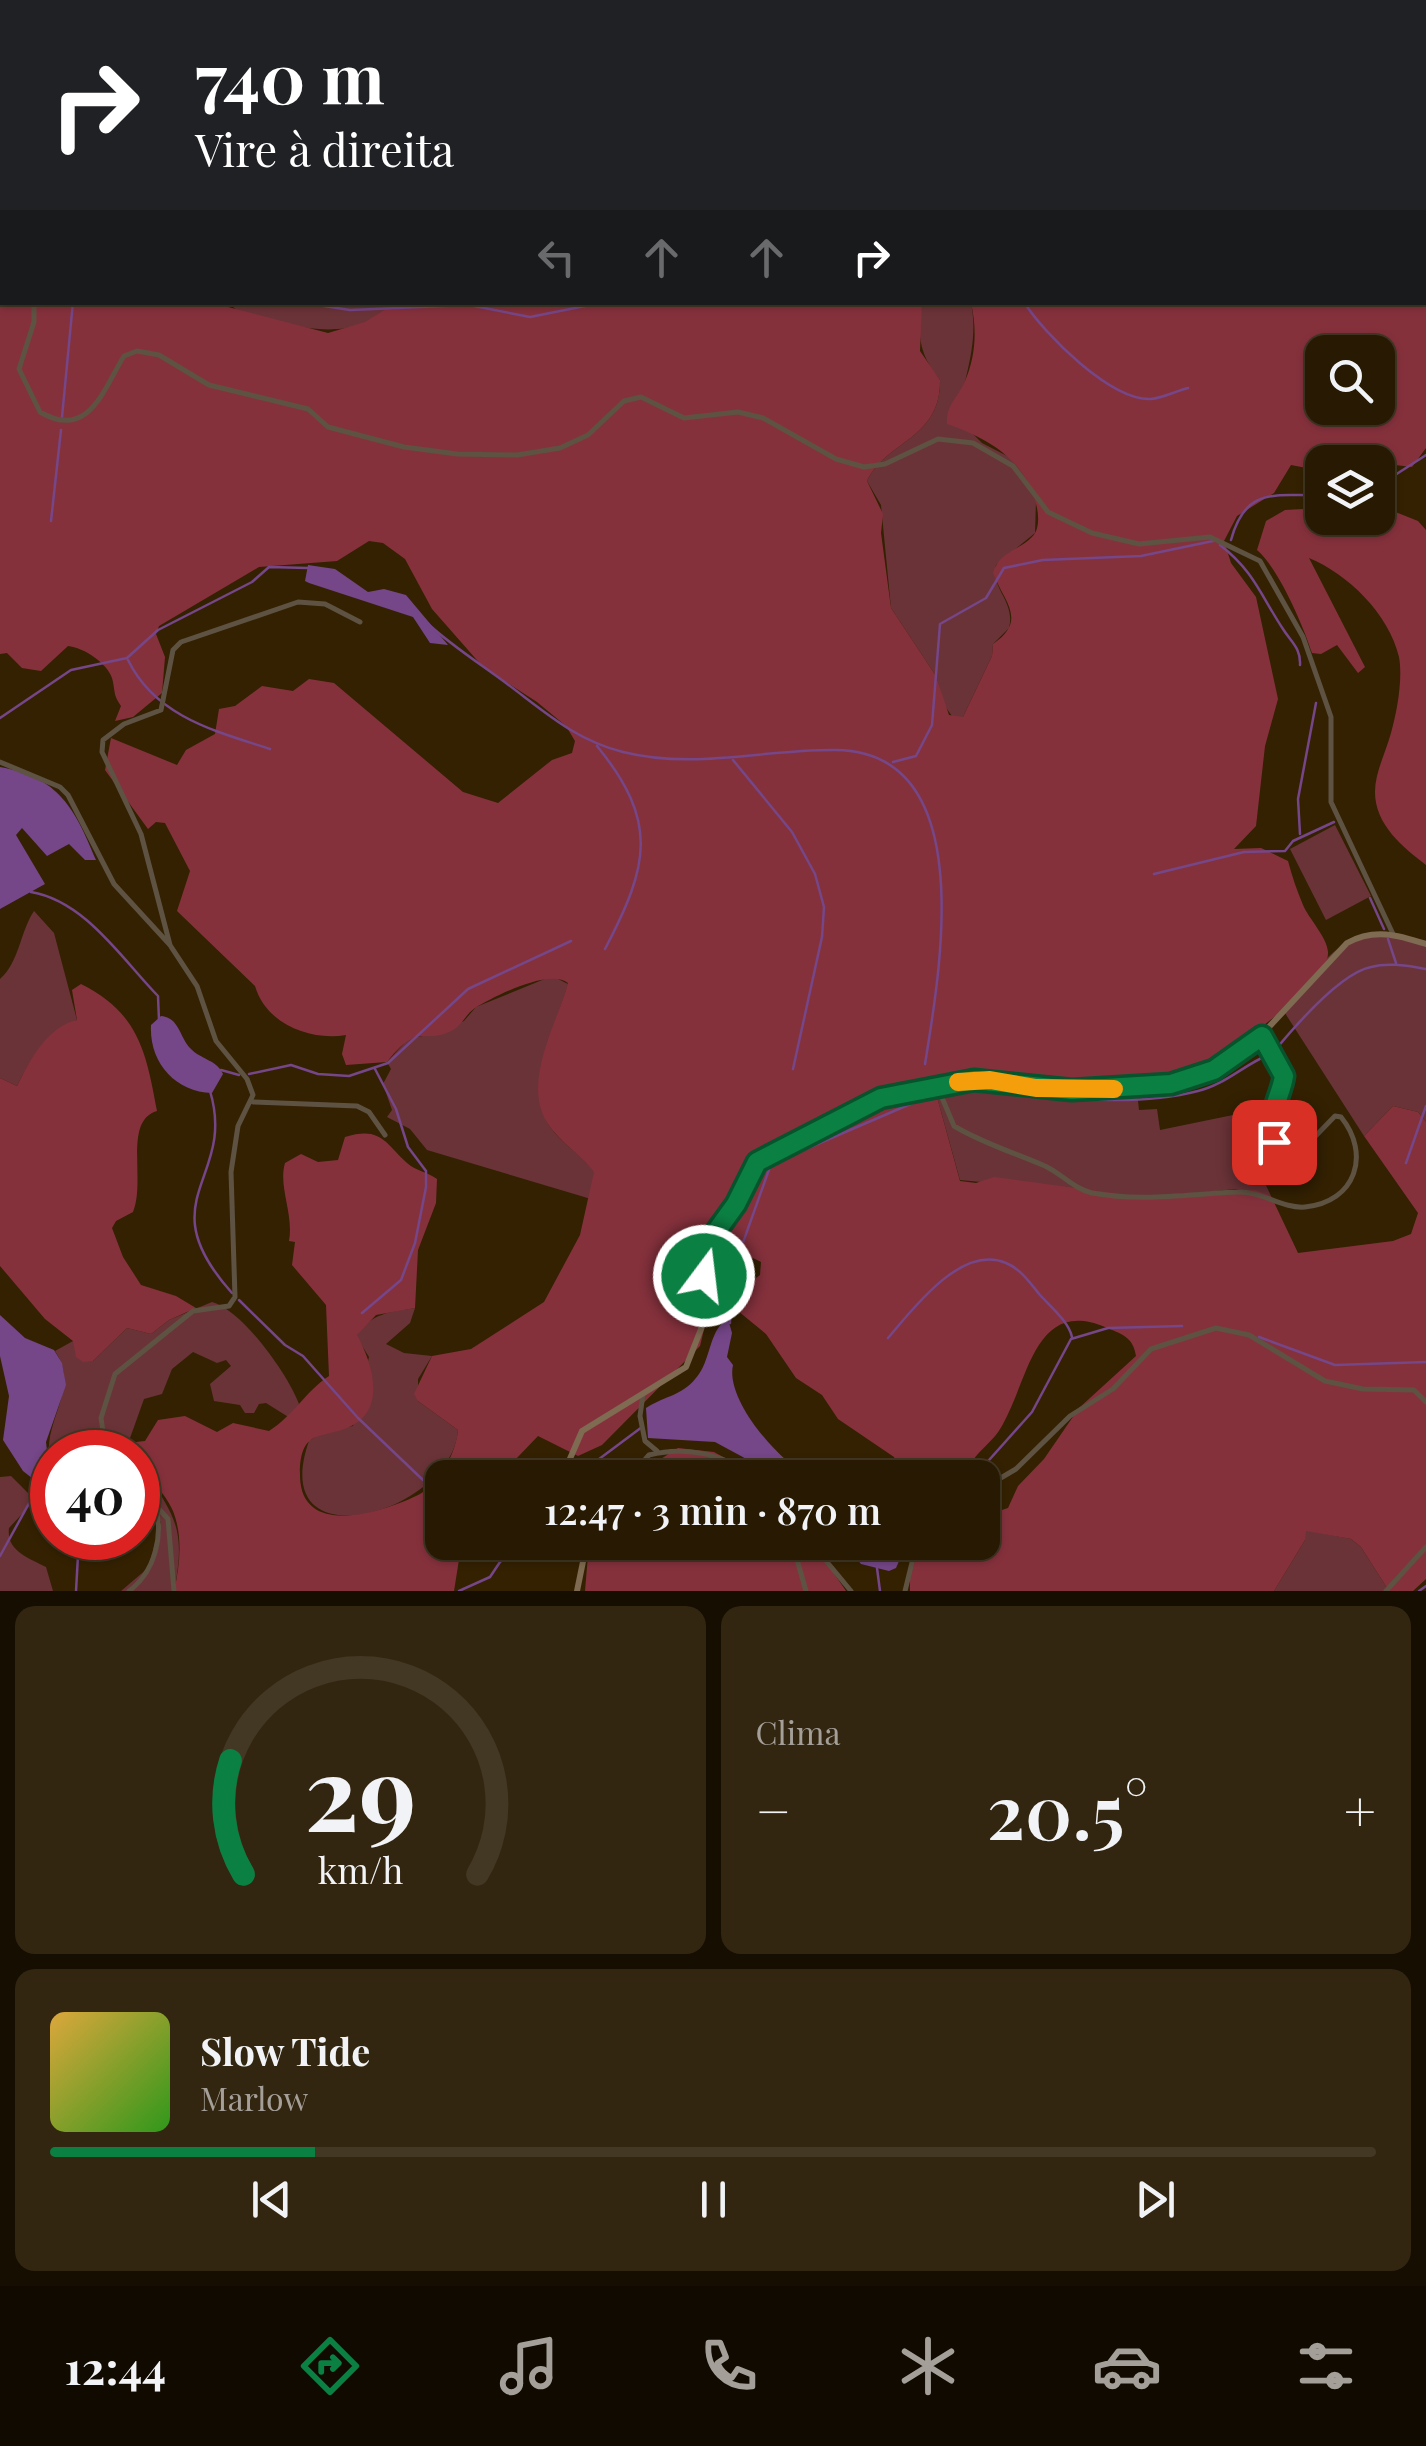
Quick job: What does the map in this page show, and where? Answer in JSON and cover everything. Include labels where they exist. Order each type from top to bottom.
[{"type":"street","points":[[34,305],[34,322],[19,369],[40,412],[60,420],[80,420],[110,389],[124,356],[137,351],[169,359],[209,385],[304,407],[328,427],[446,454],[517,455],[560,448],[588,435],[624,402],[641,396],[684,418],[738,412],[763,418],[836,460],[864,467],[885,464],[938,439],[973,442],[1013,466],[1048,512],[1092,533],[1139,544],[1210,537],[1226,542],[1266,568],[1281,604],[1299,625],[1331,717],[1332,802],[1393,934]]},
{"type":"street","points":[[170,945],[142,834],[102,752],[103,740],[124,724],[160,710],[173,650],[181,642],[307,601],[325,604],[360,622]]},
{"type":"street","points":[[0,762],[60,787],[68,795],[114,884],[170,945],[202,996],[216,1041],[247,1080],[252,1102],[238,1126],[230,1172],[235,1297],[229,1306],[193,1311],[115,1374],[101,1418],[103,1430]]},
{"type":"street","points":[[568,1460],[582,1431],[681,1373],[695,1351],[704,1319],[704,1268],[710,1240],[736,1204],[757,1162],[881,1098],[974,1080],[1072,1090],[1171,1084],[1214,1070],[1262,1036],[1340,947],[1361,936],[1393,934],[1426,944]]},
{"type":"street","points":[[938,1088],[954,1126],[1048,1167],[1089,1192],[1180,1197],[1239,1192],[1299,1207],[1320,1203],[1352,1178],[1358,1158],[1357,1141],[1342,1117],[1336,1116],[1303,1149],[1287,1149],[1274,1142],[1270,1135],[1274,1104],[1284,1076],[1262,1036]]},
{"type":"street","points":[[252,1102],[357,1106],[369,1112],[385,1135]]},
{"type":"street","points":[[1000,1478],[1070,1416],[1113,1390],[1151,1350],[1210,1329],[1224,1328],[1248,1335],[1325,1381],[1363,1389],[1414,1390],[1426,1402]]},
{"type":"street","points":[[643,1394],[640,1416],[645,1441],[660,1452]]},
{"type":"street","points":[[642,1460],[660,1452],[710,1454],[722,1460]]},
{"type":"street","points":[[160,1509],[168,1519],[174,1591]]},
{"type":"street","points":[[1386,1591],[1426,1547]]},
{"type":"street","points":[[130,1591],[146,1575],[152,1560]]},
{"type":"street","points":[[579,1590],[584,1560]]},
{"type":"street","points":[[797,1560],[806,1591]]},
{"type":"street","points":[[826,1560],[851,1591]]},
{"type":"street","points":[[906,1591],[912,1560]]},
{"type":"shaded area","points":[[0,305],[221,305],[328,333],[365,322],[393,305],[922,305],[920,351],[940,380],[938,400],[922,427],[887,457],[867,481],[883,514],[881,533],[891,608],[936,676],[949,715],[963,717],[992,656],[993,644],[1004,635],[1011,619],[993,573],[1004,556],[1032,537],[1038,520],[1032,491],[1015,464],[991,444],[947,424],[950,406],[971,362],[975,333],[971,305],[1426,305],[1426,448],[1412,467],[1395,465],[1395,445],[1305,445],[1305,468],[1291,465],[1274,493],[1237,516],[1224,541],[1231,563],[1256,597],[1278,699],[1265,746],[1256,826],[1234,849],[1261,848],[1288,861],[1303,905],[1327,946],[1327,959],[1319,974],[1307,989],[1256,1031],[1203,1064],[1178,1074],[1152,1080],[1089,1083],[972,1078],[943,1083],[937,1097],[960,1181],[976,1183],[994,1177],[1149,1198],[1255,1190],[1271,1196],[1298,1253],[1393,1241],[1411,1234],[1418,1213],[1364,1136],[1393,1106],[1418,1112],[1426,1122],[1426,1579],[1413,1591],[1389,1591],[1361,1547],[1351,1539],[1306,1531],[1305,1540],[1274,1591],[910,1591],[915,1560],[1000,1560],[1000,1511],[1008,1508],[1018,1486],[1044,1459],[1079,1408],[1136,1356],[1132,1344],[1105,1327],[1082,1321],[1063,1323],[1038,1347],[1003,1424],[974,1460],[895,1460],[838,1419],[822,1395],[796,1378],[766,1334],[738,1311],[743,1290],[760,1275],[761,1262],[753,1258],[737,1274],[725,1277],[711,1301],[700,1346],[602,1445],[578,1456],[538,1436],[515,1460],[449,1460],[458,1430],[414,1394],[432,1356],[471,1349],[544,1302],[580,1235],[594,1172],[555,1133],[539,1098],[542,1060],[568,983],[548,979],[522,985],[475,1008],[453,1030],[414,1038],[387,1062],[346,1065],[342,1054],[346,1035],[304,1032],[279,1020],[255,986],[177,911],[190,871],[165,823],[156,822],[148,829],[105,770],[111,738],[177,765],[186,750],[215,734],[219,709],[235,706],[262,686],[293,691],[309,679],[334,683],[463,792],[498,803],[552,760],[572,753],[575,741],[566,726],[537,702],[483,667],[432,609],[405,559],[383,543],[369,541],[337,561],[259,567],[159,626],[156,634],[165,657],[162,693],[133,717],[115,721],[121,706],[111,676],[102,663],[81,650],[68,646],[41,671],[22,668],[7,653],[0,654]]},
{"type":"shaded area","points":[[230,305],[393,305],[378,317],[340,329],[300,327],[238,311]]},
{"type":"shaded area","points":[[922,305],[971,305],[972,350],[956,427],[969,430],[1022,468],[1036,501],[1035,533],[996,565],[996,581],[1009,610],[1009,628],[993,644],[992,656],[963,717],[954,719],[945,706],[936,676],[891,608],[881,505],[867,481],[887,457],[922,427],[938,400],[940,380],[921,344]]},
{"type":"shaded area","points":[[1305,509],[1305,535],[1395,535],[1395,512],[1418,521],[1426,530],[1426,865],[1392,834],[1376,804],[1377,777],[1400,685],[1394,641],[1365,597],[1338,574],[1309,558],[1365,667],[1358,673],[1337,645],[1321,654],[1312,653],[1282,584],[1257,550],[1266,521],[1285,510]]},
{"type":"shaded area","points":[[308,565],[335,569],[368,592],[384,589],[406,595],[448,645],[430,643],[413,617],[305,581]]},
{"type":"shaded area","points":[[0,767],[51,787],[72,811],[96,860],[85,860],[69,844],[47,856],[22,828],[16,835],[45,884],[0,909]]},
{"type":"shaded area","points":[[1335,825],[1371,896],[1326,920],[1290,849]]},
{"type":"shaded area","points":[[34,911],[54,933],[77,1020],[41,1047],[17,1086],[0,1078],[0,979],[11,965]]},
{"type":"shaded area","points":[[1372,932],[1426,942],[1426,1122],[1418,1112],[1393,1106],[1364,1136],[1283,1010],[1333,953]]},
{"type":"shaded area","points":[[552,976],[568,984],[544,1056],[540,1094],[550,1127],[595,1172],[591,1199],[427,1150],[410,1129],[387,1117],[392,1110],[383,1084],[391,1069],[387,1062],[408,1039],[437,1033],[464,1021],[476,1007]]},
{"type":"shaded area","points":[[81,984],[116,1008],[137,1036],[157,1111],[141,1126],[133,1212],[116,1221],[112,1228],[123,1257],[141,1285],[176,1296],[196,1308],[169,1320],[151,1334],[127,1328],[93,1361],[83,1362],[76,1357],[73,1341],[45,1319],[0,1266],[0,1078],[17,1086],[48,1037],[77,1020],[72,990]]},
{"type":"shaded area","points":[[161,1016],[176,1024],[191,1049],[220,1069],[223,1074],[212,1093],[176,1081],[160,1063],[154,1051],[151,1025]]},
{"type":"shaded area","points":[[983,1073],[1097,1084],[1136,1083],[1139,1110],[1157,1109],[1160,1130],[1233,1115],[1271,1196],[1235,1189],[1149,1198],[960,1180],[937,1097],[943,1083]]},
{"type":"shaded area","points":[[357,1134],[381,1138],[411,1166],[437,1179],[436,1203],[418,1250],[415,1308],[376,1315],[357,1335],[371,1370],[370,1407],[353,1425],[309,1442],[301,1460],[300,1477],[304,1497],[315,1509],[330,1515],[368,1513],[425,1491],[425,1560],[459,1560],[454,1591],[174,1591],[180,1551],[178,1531],[173,1511],[160,1491],[160,1430],[152,1430],[158,1420],[185,1416],[217,1432],[233,1423],[269,1431],[329,1376],[326,1305],[292,1265],[295,1242],[289,1241],[283,1172],[285,1163],[301,1154],[318,1162],[338,1160],[345,1137]]},
{"type":"shaded area","points":[[212,1302],[237,1317],[275,1361],[293,1391],[299,1404],[290,1418],[266,1403],[259,1404],[254,1413],[245,1413],[240,1405],[214,1401],[210,1384],[231,1366],[226,1360],[217,1363],[193,1352],[172,1369],[162,1394],[144,1399],[133,1430],[52,1430],[64,1379],[55,1351],[73,1341],[93,1361],[127,1328],[151,1334],[169,1320]]},
{"type":"shaded area","points":[[415,1308],[410,1323],[386,1344],[404,1353],[432,1356],[418,1379],[418,1401],[458,1430],[448,1460],[425,1460],[425,1486],[397,1503],[365,1514],[335,1515],[313,1504],[303,1480],[309,1441],[325,1431],[353,1426],[369,1357],[356,1336],[368,1322]]},
{"type":"shaded area","points":[[0,1315],[25,1338],[54,1350],[62,1363],[66,1385],[50,1430],[30,1430],[30,1477],[3,1440],[9,1396],[0,1356]]},
{"type":"shaded area","points":[[728,1319],[732,1333],[727,1357],[733,1365],[737,1395],[757,1428],[786,1460],[748,1460],[715,1442],[648,1438],[646,1408],[693,1381],[722,1323]]},
{"type":"shaded area","points":[[678,1448],[714,1452],[729,1460],[659,1460]]},
{"type":"shaded area","points":[[11,1476],[30,1495],[30,1505],[9,1528],[9,1536],[20,1553],[46,1567],[53,1591],[0,1591],[0,1477]]},
{"type":"shaded area","points":[[160,1493],[177,1532],[174,1591],[121,1591],[148,1568],[150,1560],[160,1560]]},
{"type":"shaded area","points":[[1305,1530],[1351,1539],[1361,1547],[1389,1591],[1274,1591],[1305,1540]]},
{"type":"shaded area","points":[[588,1560],[825,1560],[846,1591],[585,1591]]},
{"type":"shaded area","points":[[858,1560],[900,1560],[889,1571]]},
{"type":"waterway","points":[[62,417],[73,305]]},
{"type":"waterway","points":[[318,305],[350,310],[469,305]]},
{"type":"waterway","points":[[469,305],[530,317],[590,305]]},
{"type":"waterway","points":[[1026,305],[1062,347],[1117,389],[1151,399],[1188,388]]},
{"type":"waterway","points":[[51,521],[61,430]]},
{"type":"waterway","points":[[1395,475],[1426,455]]},
{"type":"waterway","points":[[1231,540],[1237,522],[1255,502],[1278,495],[1305,495]]},
{"type":"waterway","points":[[893,762],[916,756],[932,725],[940,624],[986,598],[1004,568],[1043,560],[1141,556],[1213,541]]},
{"type":"waterway","points":[[1220,545],[1256,584],[1297,650],[1300,665]]},
{"type":"waterway","points":[[0,718],[71,670],[127,658],[158,630],[252,582],[269,567],[308,568]]},
{"type":"waterway","points":[[427,623],[561,724],[606,747],[677,759],[836,750],[882,760],[913,787],[931,826],[940,873],[938,976],[925,1064]]},
{"type":"waterway","points":[[128,660],[154,695],[171,708],[208,728],[270,749]]},
{"type":"waterway","points":[[1300,834],[1298,799],[1316,703]]},
{"type":"waterway","points":[[597,746],[631,798],[641,844],[631,893],[605,949]]},
{"type":"waterway","points":[[733,760],[792,832],[815,874],[824,907],[822,937],[793,1069]]},
{"type":"waterway","points":[[1154,874],[1244,852],[1285,851],[1293,841],[1334,822]]},
{"type":"waterway","points":[[31,892],[69,907],[101,934],[158,996],[159,1020]]},
{"type":"waterway","points":[[1370,898],[1384,929]]},
{"type":"waterway","points":[[1388,939],[1396,963]]},
{"type":"waterway","points":[[249,1074],[291,1065],[318,1074],[349,1076],[388,1063],[468,989],[571,941]]},
{"type":"waterway","points":[[1276,1049],[1320,1001],[1359,971],[1385,965],[1426,969]]},
{"type":"waterway","points":[[1002,1092],[1100,1100],[1174,1096],[1217,1084],[1268,1055]]},
{"type":"waterway","points":[[362,1313],[401,1280],[415,1243],[426,1187],[426,1171],[408,1147],[396,1109],[375,1069]]},
{"type":"waterway","points":[[221,1070],[239,1075]]},
{"type":"waterway","points":[[210,1091],[215,1121],[213,1147],[199,1190],[196,1234],[208,1261],[232,1293]]},
{"type":"waterway","points":[[730,1323],[730,1279],[771,1164],[929,1096]]},
{"type":"waterway","points":[[1406,1163],[1426,1106]]},
{"type":"waterway","points":[[888,1338],[940,1282],[972,1263],[989,1260],[1006,1263],[1021,1273],[1063,1320],[1072,1337]]},
{"type":"waterway","points":[[239,1300],[285,1345],[303,1356],[358,1418],[423,1480]]},
{"type":"waterway","points":[[989,1460],[1032,1412],[1071,1339],[1108,1328],[1182,1326]]},
{"type":"waterway","points":[[1259,1337],[1335,1365],[1426,1362]]},
{"type":"waterway","points":[[598,1460],[642,1427]]},
{"type":"waterway","points":[[0,1556],[30,1502]]},
{"type":"waterway","points":[[76,1591],[78,1560]]},
{"type":"waterway","points":[[459,1591],[490,1577],[503,1560]]},
{"type":"waterway","points":[[877,1568],[880,1591]]},
{"type":"waterway","points":[[1419,1591],[1426,1586]]},
{"type":"slow traffic","points":[[958,1082],[990,1080],[1036,1088],[1114,1089]]},
{"type":"route","points":[[704,1276],[710,1240],[736,1204],[757,1162],[881,1098],[902,1092],[974,1080],[1072,1090],[1171,1084],[1214,1070],[1262,1036],[1284,1076],[1275,1097],[1270,1135],[1274,1142]]}]
